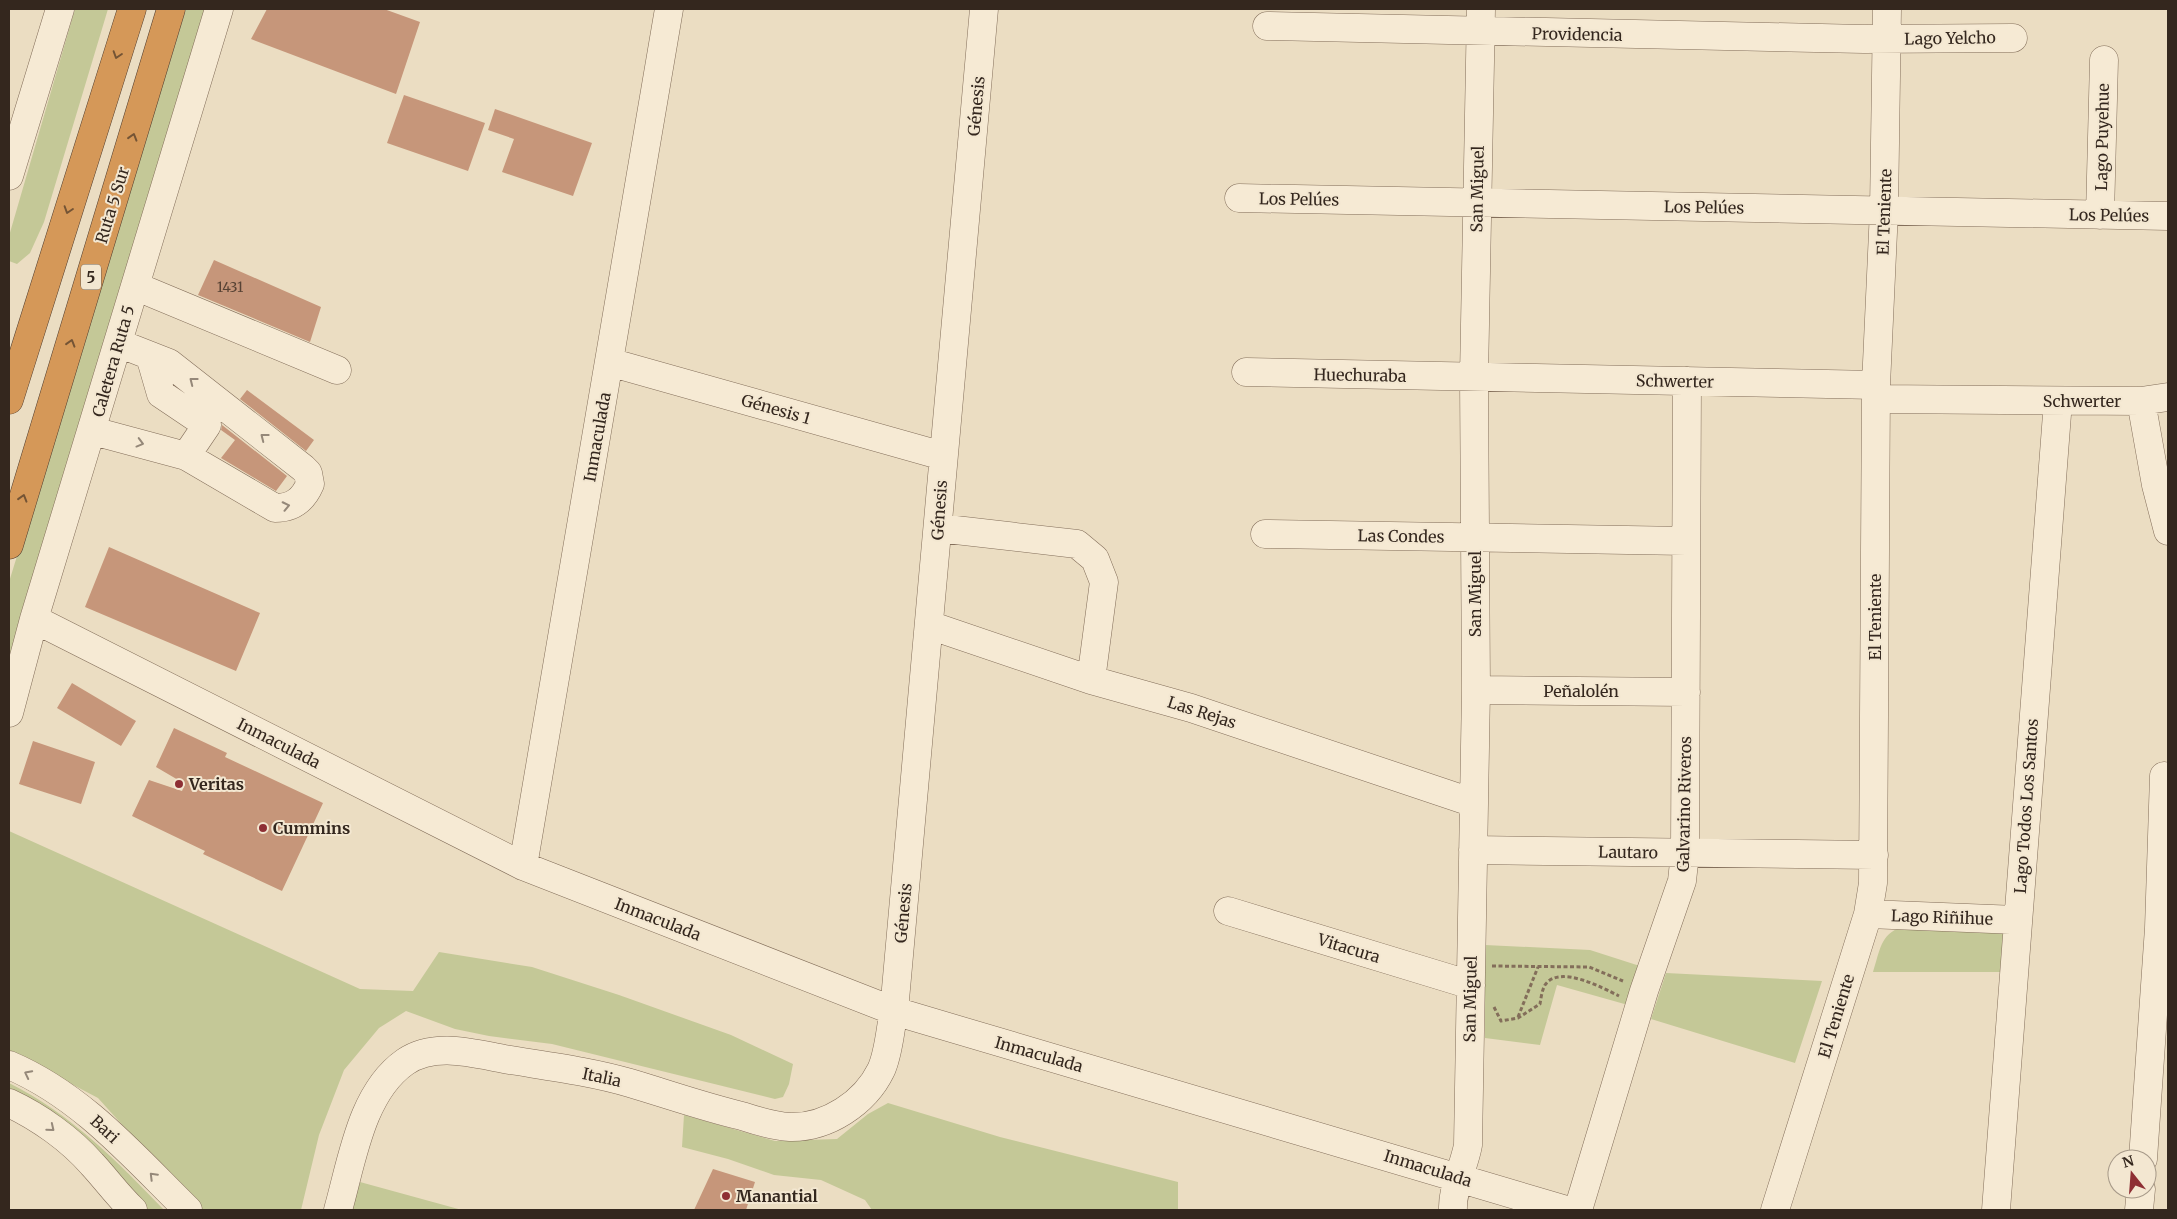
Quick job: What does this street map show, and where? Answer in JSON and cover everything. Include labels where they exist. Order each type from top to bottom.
[{"type":"highway","points":[[9,400],[17,341],[132,9]]},
{"type":"highway","name":"Ruta 5 Sur","points":[[9,545],[171,9]]},
{"type":"street","points":[[9,176],[60,9]]},
{"type":"street","name":"Caletera Ruta 5","points":[[9,713],[34,619],[219,9]]},
{"type":"street","name":"Inmaculada","points":[[523,866],[669,9]]},
{"type":"street","name":"Génesis","points":[[894,1011],[930,625],[942,456],[984,9]]},
{"type":"street","name":"El Teniente","points":[[1775,1210],[1868,914],[1874,855],[1876,392],[1884,210],[1887,9]]},
{"type":"street","name":"Providencia","points":[[1267,26],[1345,18],[1480,20],[1886,39]]},
{"type":"street","name":"San Miguel","points":[[1453,1210],[1453,1195],[1460,1178],[1468,1145],[1483,972],[1473,850],[1476,690],[1474,377],[1480,20]]},
{"type":"street","name":"Lago Yelcho","points":[[1886,39],[2013,38]]},
{"type":"street","name":"Lago Puyehue","points":[[2100,215],[2104,60]]},
{"type":"street","name":"Los Pelúes","points":[[1239,198],[2168,216]]},
{"type":"street","points":[[135,286],[337,370]]},
{"type":"street","points":[[92,431],[186,456],[275,508],[283,508],[298,502],[310,484],[308,473],[303,468],[169,363],[118,343]]},
{"type":"street","points":[[150,356],[161,394],[207,425],[186,456]]},
{"type":"street","name":"Génesis 1","points":[[609,362],[942,456]]},
{"type":"street","name":"Huechuraba","points":[[1246,372],[1474,377]]},
{"type":"street","name":"Schwerter","points":[[1474,377],[1688,381],[2058,401],[2141,401],[2168,397]]},
{"type":"street","name":"Galvarino Riveros","points":[[1578,1210],[1642,999],[1682,881],[1685,853],[1688,381]]},
{"type":"street","name":"Lago Todos Los Santos","points":[[1996,1210],[2058,401]]},
{"type":"street","points":[[2141,401],[2156,486],[2168,531]]},
{"type":"street","points":[[938,528],[1077,544],[1095,559],[1104,582],[1091,680]]},
{"type":"street","name":"Las Condes","points":[[1266,534],[1686,541]]},
{"type":"street","name":"Inmaculada","points":[[34,619],[523,866],[894,1011],[1566,1210]]},
{"type":"street","name":"Las Rejas","points":[[930,625],[1091,680],[1191,708],[1474,803]]},
{"type":"street","name":"Peñalolén","points":[[1476,690],[1686,692]]},
{"type":"street","points":[[2144,1149],[2164,930],[2164,776]]},
{"type":"street","name":"Lautaro","points":[[1473,850],[1874,855]]},
{"type":"street","name":"Vitacura","points":[[1228,911],[1483,972]]},
{"type":"street","name":"Lago Riñihue","points":[[1868,914],[2017,920]]},
{"type":"street","name":"Italia","points":[[338,1210],[366,1112],[378,1089],[406,1062],[419,1055],[456,1050],[591,1074],[628,1082],[706,1107],[774,1125],[791,1127],[822,1121],[836,1116],[863,1095],[882,1068],[894,1011]]},
{"type":"street","name":"Bari","points":[[9,1065],[41,1081],[86,1110],[188,1210]]},
{"type":"street","name":"Bari","points":[[9,1103],[45,1123],[70,1143],[91,1162],[133,1210]]},
{"type":"path","points":[[1518,1018],[1538,967]]},
{"type":"path","points":[[1483,972],[1538,967],[1589,967],[1603,971],[1642,999]]},
{"type":"path","points":[[1493,1000],[1501,1021],[1518,1018],[1540,1004],[1545,986],[1549,981],[1564,977],[1642,999]]},
{"type":"green space","points":[[75,9],[108,9],[44,222],[30,253],[17,264],[9,261],[9,236]]},
{"type":"green space","points":[[186,9],[209,9],[9,671],[9,582]]},
{"type":"green space","points":[[9,831],[360,989],[413,991],[439,952],[532,967],[619,995],[731,1035],[793,1064],[789,1084],[783,1097],[775,1099],[552,1044],[489,1036],[455,1029],[406,1011],[379,1028],[344,1070],[319,1135],[301,1210],[199,1210],[98,1098],[9,1051]]},
{"type":"green space","points":[[1902,927],[2005,930],[2003,972],[1873,972],[1879,950],[1885,939],[1889,934]]},
{"type":"green space","points":[[1485,945],[1590,950],[1643,967],[1628,1005],[1557,985],[1540,1045],[1485,1038]]},
{"type":"green space","points":[[1666,973],[1822,981],[1795,1063],[1651,1019]]},
{"type":"green space","points":[[9,1083],[32,1095],[73,1124],[111,1156],[164,1210],[135,1210],[9,1106]]},
{"type":"green space","points":[[888,1103],[1000,1137],[1178,1182],[1178,1210],[872,1210],[865,1200],[821,1180],[774,1175],[728,1159],[682,1147],[684,1115],[775,1141],[837,1139],[868,1114]]},
{"type":"green space","points":[[360,1182],[462,1210],[351,1210]]},
{"type":"building","points":[[267,9],[384,9],[420,22],[396,94],[251,39]]},
{"type":"building","points":[[404,95],[485,123],[468,171],[387,143]]},
{"type":"building","points":[[495,109],[592,143],[573,196],[502,172],[514,139],[488,130]]},
{"type":"building","points":[[214,260],[321,307],[310,342],[198,295]]},
{"type":"building","points":[[247,390],[314,440],[306,451],[240,399]]},
{"type":"building","points":[[222,425],[287,476],[276,491],[221,458],[235,440],[221,430]]},
{"type":"building","points":[[109,547],[260,613],[236,671],[85,607]]},
{"type":"building","points":[[72,683],[136,721],[121,746],[57,708]]},
{"type":"building","points":[[174,728],[227,753],[225,757],[323,803],[282,891],[203,854],[205,851],[132,816],[149,780],[182,791],[185,784],[156,767]]},
{"type":"building","points":[[33,741],[95,762],[81,804],[19,784]]},
{"type":"building","name":"Manantial","points":[[713,1169],[755,1182],[746,1210],[694,1210]]},
{"type":"place","name":"Veritas","points":[[179,784]]},
{"type":"place","name":"Cummins","points":[[263,828]]},
{"type":"place","name":"Manantial","points":[[726,1196]]}]
